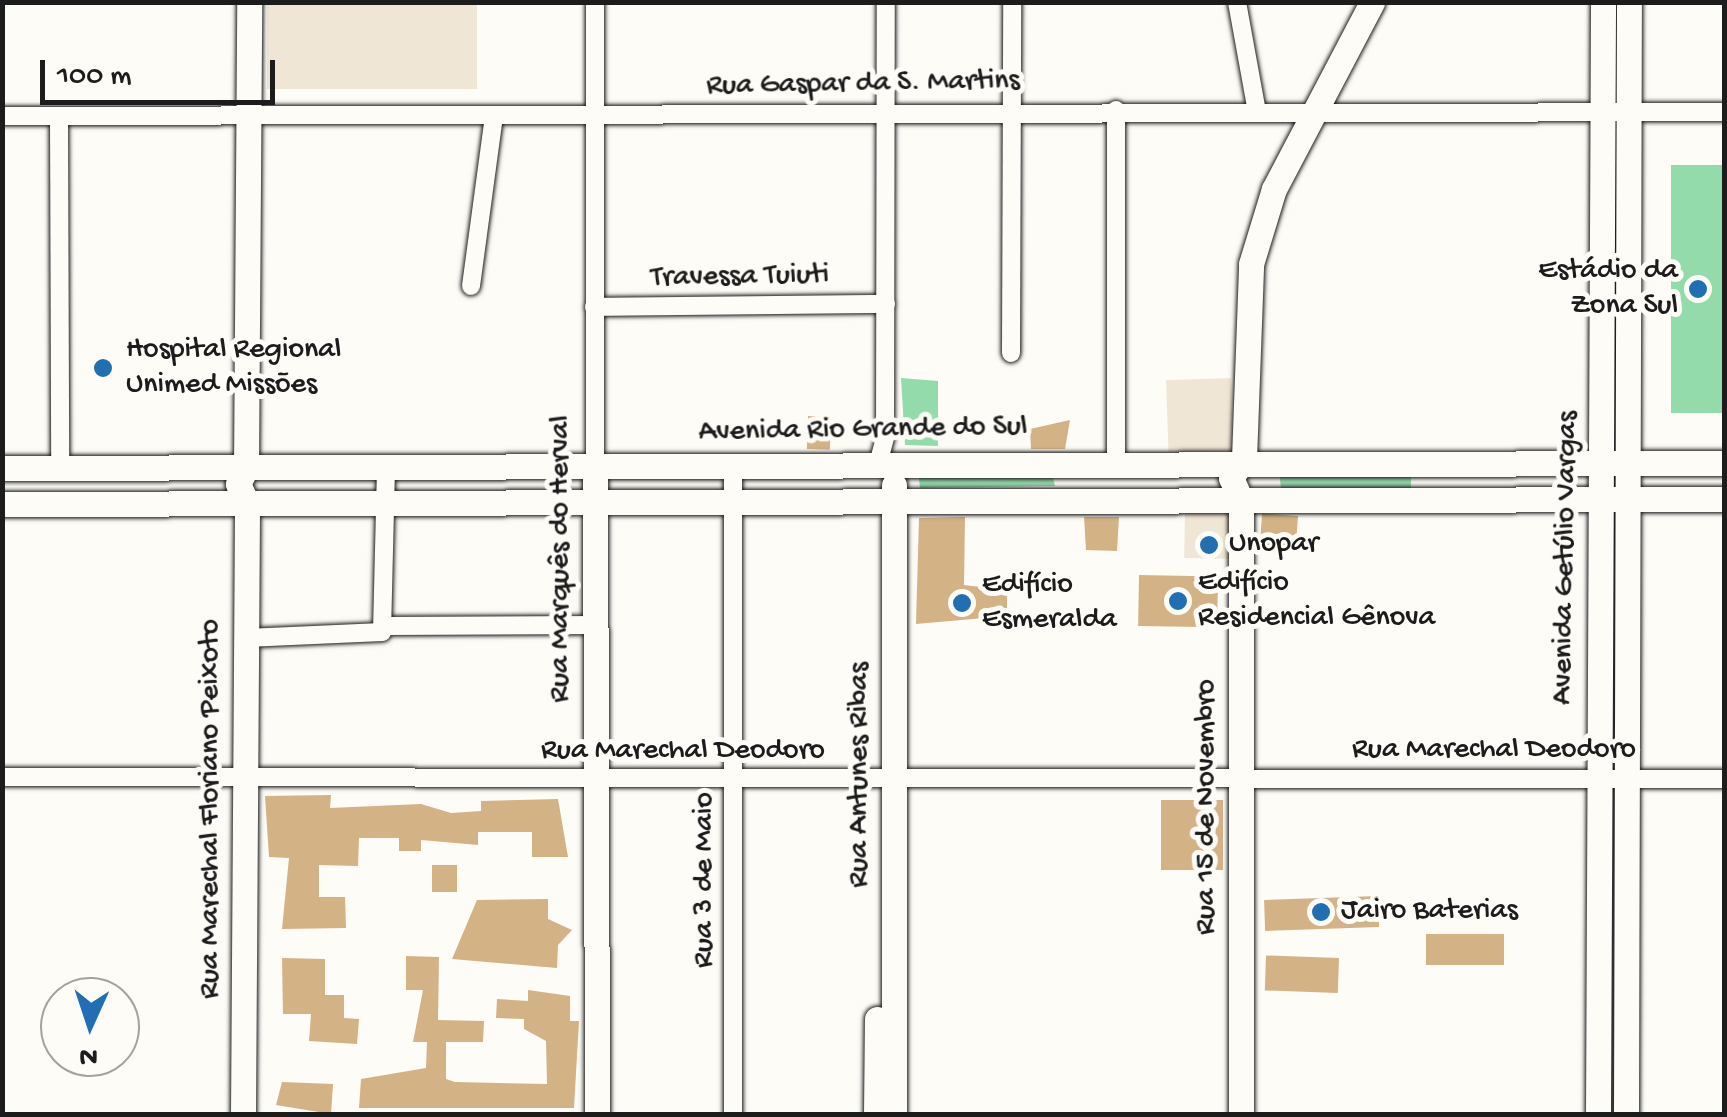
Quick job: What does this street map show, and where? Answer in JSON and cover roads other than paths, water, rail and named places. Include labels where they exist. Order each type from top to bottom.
[{"type":"main road","name":"Rua Marechal Floriano Peixoto","points":[[243,1114],[247,503],[257,484],[246,468],[248,2]]},
{"type":"main road","name":"Rua 15 de Novembro","points":[[1241,1114],[1242,500],[1231,478],[1244,459],[1251,264],[1312,110],[1372,2]]},
{"type":"main road","name":"Avenida Getúlio Vargas","points":[[1603,2],[1616,113]]},
{"type":"main road","name":"Avenida Getúlio Vargas","points":[[1598,1114],[1596,640],[1602,463],[1616,299],[1616,113],[1629,2]]},
{"type":"main road","name":"Avenida Getúlio Vargas","points":[[1616,299],[1631,464],[1625,640],[1626,1114]]},
{"type":"main road","name":"Avenida Rio Grande do Sul","points":[[2,468],[732,466],[1116,459],[1724,463]]},
{"type":"main road","points":[[1055,460],[1056,500]]},
{"type":"main road","points":[[1419,462],[1420,500]]},
{"type":"main road","points":[[1502,462],[1503,500]]},
{"type":"main road","name":"Rua Antunes Ribas","points":[[876,1114],[885,779],[886,464]]},
{"type":"main road","name":"Rua Marquês do Herval","points":[[594,466],[597,1114]]},
{"type":"main road","points":[[104,468],[104,503]]},
{"type":"main road","points":[[2,504],[1602,502],[1724,498]]},
{"type":"main road","points":[[1596,640],[1625,640]]},
{"type":"main road","name":"Rua Antunes Ribas","points":[[885,779],[894,1114]]},
{"type":"main road","points":[[1597,896],[1626,896]]},
{"type":"main road","points":[[1598,1035],[1626,1035]]},
{"type":"street","name":"Rua Marquês do Herval","points":[[594,2],[594,466]]},
{"type":"street","name":"Rua Antunes Ribas","points":[[886,2],[886,464]]},
{"type":"street","points":[[1011,353],[1012,2]]},
{"type":"street","points":[[1236,2],[1256,107]]},
{"type":"street","name":"Rua Gaspar da S. Martins","points":[[2,116],[247,119],[1256,107],[1724,112]]},
{"type":"street","points":[[1116,110],[1116,459]]},
{"type":"street","points":[[471,286],[494,116]]},
{"type":"street","points":[[59,118],[60,468]]},
{"type":"street","name":"Travessa Tuiuti","points":[[594,307],[886,304]]},
{"type":"street","name":"Rua 3 de Maio","points":[[732,466],[733,1114]]},
{"type":"street","points":[[386,467],[387,626]]},
{"type":"street","points":[[246,638],[372,636],[387,626],[595,625]]},
{"type":"street","name":"Rua Marechal Deodoro","points":[[2,778],[1724,779]]},
{"type":"place","name":"Estádio da Zona Sul","points":[[1698,289]]},
{"type":"place","name":"Hospital Regional Unimed Missões","points":[[103,368]]},
{"type":"place","name":"Unopar","points":[[1209,545]]},
{"type":"place","name":"Edifício Residencial Gênova","points":[[1178,601]]},
{"type":"place","name":"Edifício Esmeralda","points":[[962,603]]},
{"type":"place","name":"Jairo Baterias","points":[[1321,912]]}]
